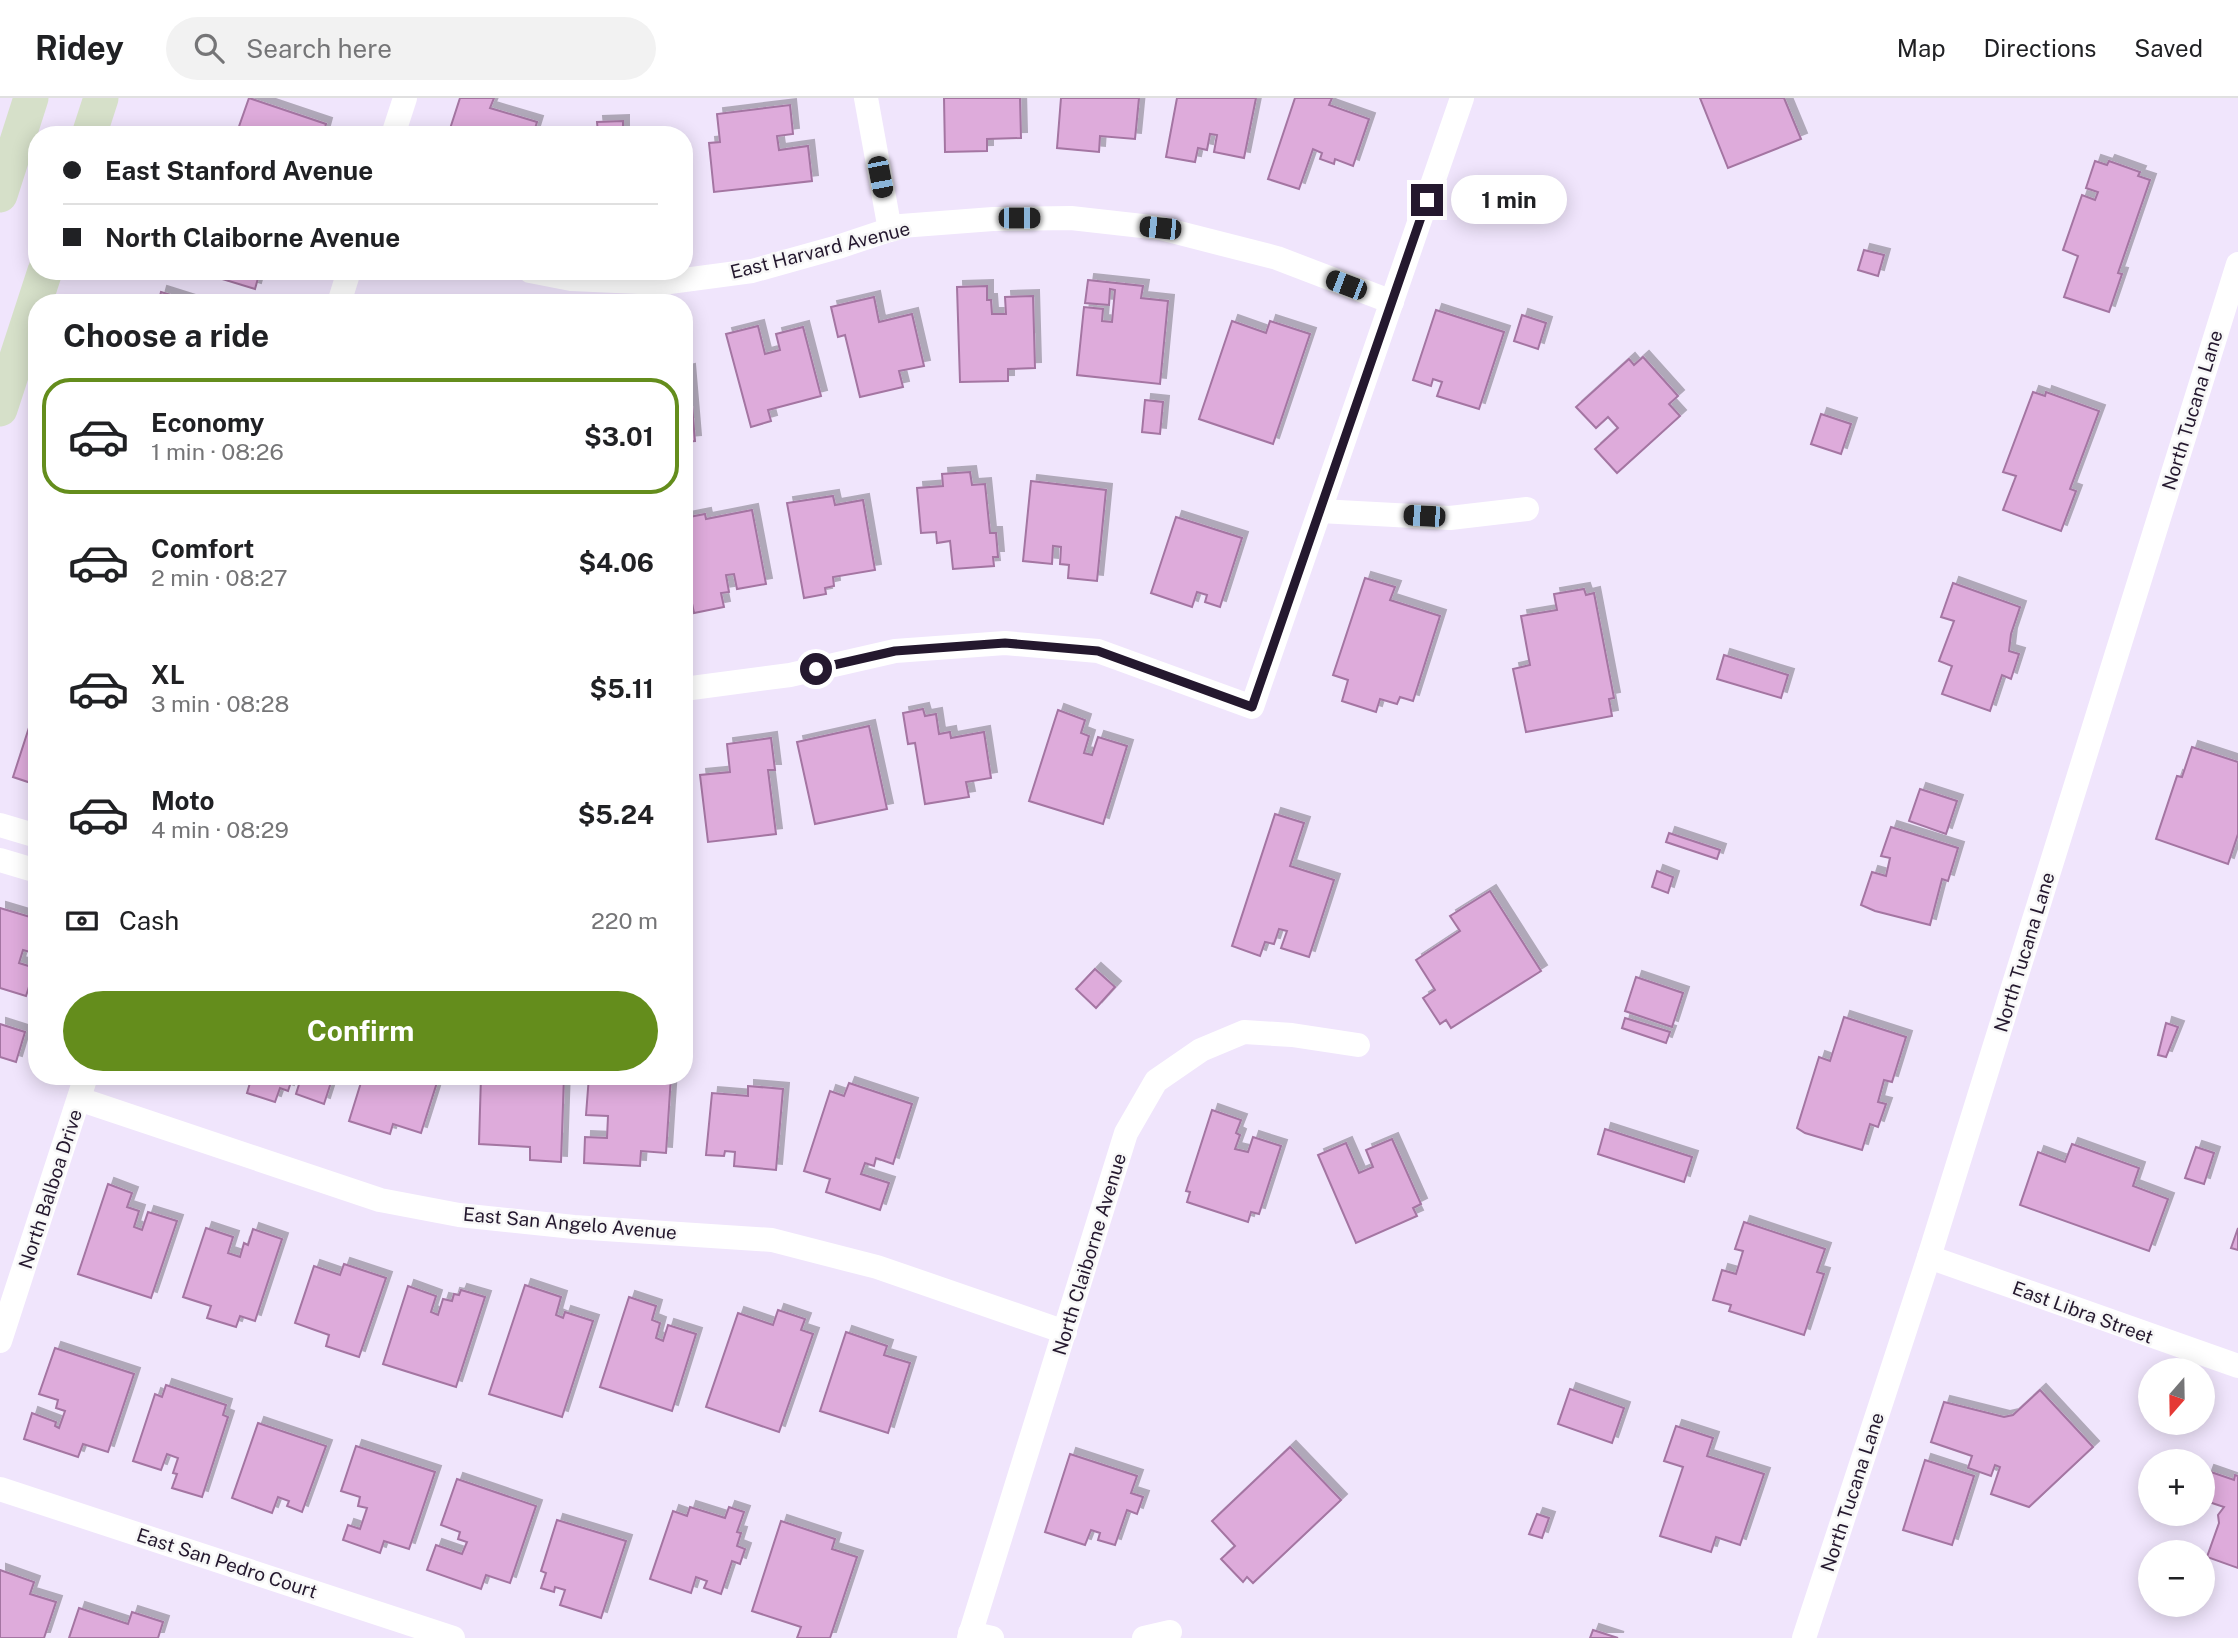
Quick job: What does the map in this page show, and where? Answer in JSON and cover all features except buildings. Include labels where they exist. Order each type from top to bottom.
[{"type":"main road","points":[[0,195],[31,98]]},
{"type":"main road","points":[[92,126],[101,98]]},
{"type":"main road","points":[[0,410],[28,322]]},
{"type":"street","points":[[396,126],[405,98]]},
{"type":"street","points":[[866,98],[890,230]]},
{"type":"street","points":[[693,688],[790,675],[895,651],[1005,643],[1098,651],[1252,707],[1462,98]]},
{"type":"street","name":"East Harvard Avenue","points":[[693,279],[752,271],[901,226],[993,219],[1071,218],[1160,228],[1277,258],[1392,302]]},
{"type":"street","name":"North Tucana Lane","points":[[1804,1638],[1929,1257],[2238,264]]},
{"type":"street","name":"East Harvard Avenue","points":[[594,280],[662,283],[684,280]]},
{"type":"street","points":[[1320,511],[1450,518],[1527,509]]},
{"type":"street","points":[[0,825],[28,833]]},
{"type":"street","points":[[0,860],[28,868]]},
{"type":"street","name":"North Claiborne Avenue","points":[[977,1636],[1126,1133],[1156,1082],[1201,1050],[1244,1032],[1292,1035],[1358,1045]]},
{"type":"street","name":"East San Angelo Avenue","points":[[83,1088],[380,1200],[459,1215],[574,1227],[772,1240],[877,1268],[1065,1332]]},
{"type":"street","name":"North Balboa Drive","points":[[0,1341],[83,1088]]},
{"type":"street","name":"East Libra Street","points":[[1929,1257],[2238,1366]]},
{"type":"street","name":"East San Pedro Court","points":[[0,1489],[453,1638]]},
{"type":"street","points":[[1144,1638],[1170,1632]]},
{"type":"route","points":[[816,669],[895,651],[1005,643],[1098,651],[1252,707],[1427,200]]}]
